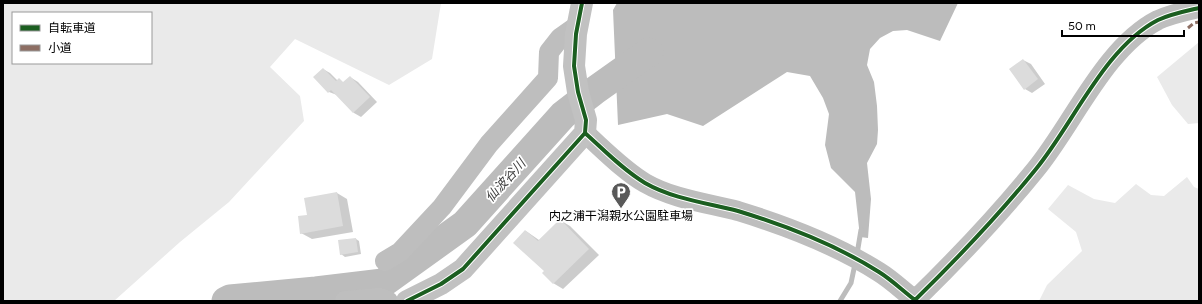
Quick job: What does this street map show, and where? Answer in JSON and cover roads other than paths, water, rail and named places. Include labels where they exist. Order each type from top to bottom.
[{"type":"street","points":[[582,3],[577,30],[574,66],[585,126],[626,170],[646,183],[682,197],[737,211],[787,227],[834,246],[881,273],[915,301],[954,262],[1037,168],[1105,68],[1157,12],[1199,8]]},
{"type":"street","points":[[385,261],[400,252],[442,207],[489,144],[548,78],[549,52],[560,38],[577,30]]},
{"type":"street","points":[[407,301],[441,284],[463,269],[585,126]]},
{"type":"street","points":[[345,301],[380,298],[388,301]]},
{"type":"waterway","name":"仙波谷川","points":[[226,301],[230,299],[383,283],[465,224],[563,115],[649,52]]},
{"type":"waterway","points":[[857,254],[861,230]]},
{"type":"waterway","points":[[840,301],[851,283],[855,264]]},
{"type":"place","name":"内之浦干潟親水公園駐車場","points":[[621,209]]}]
